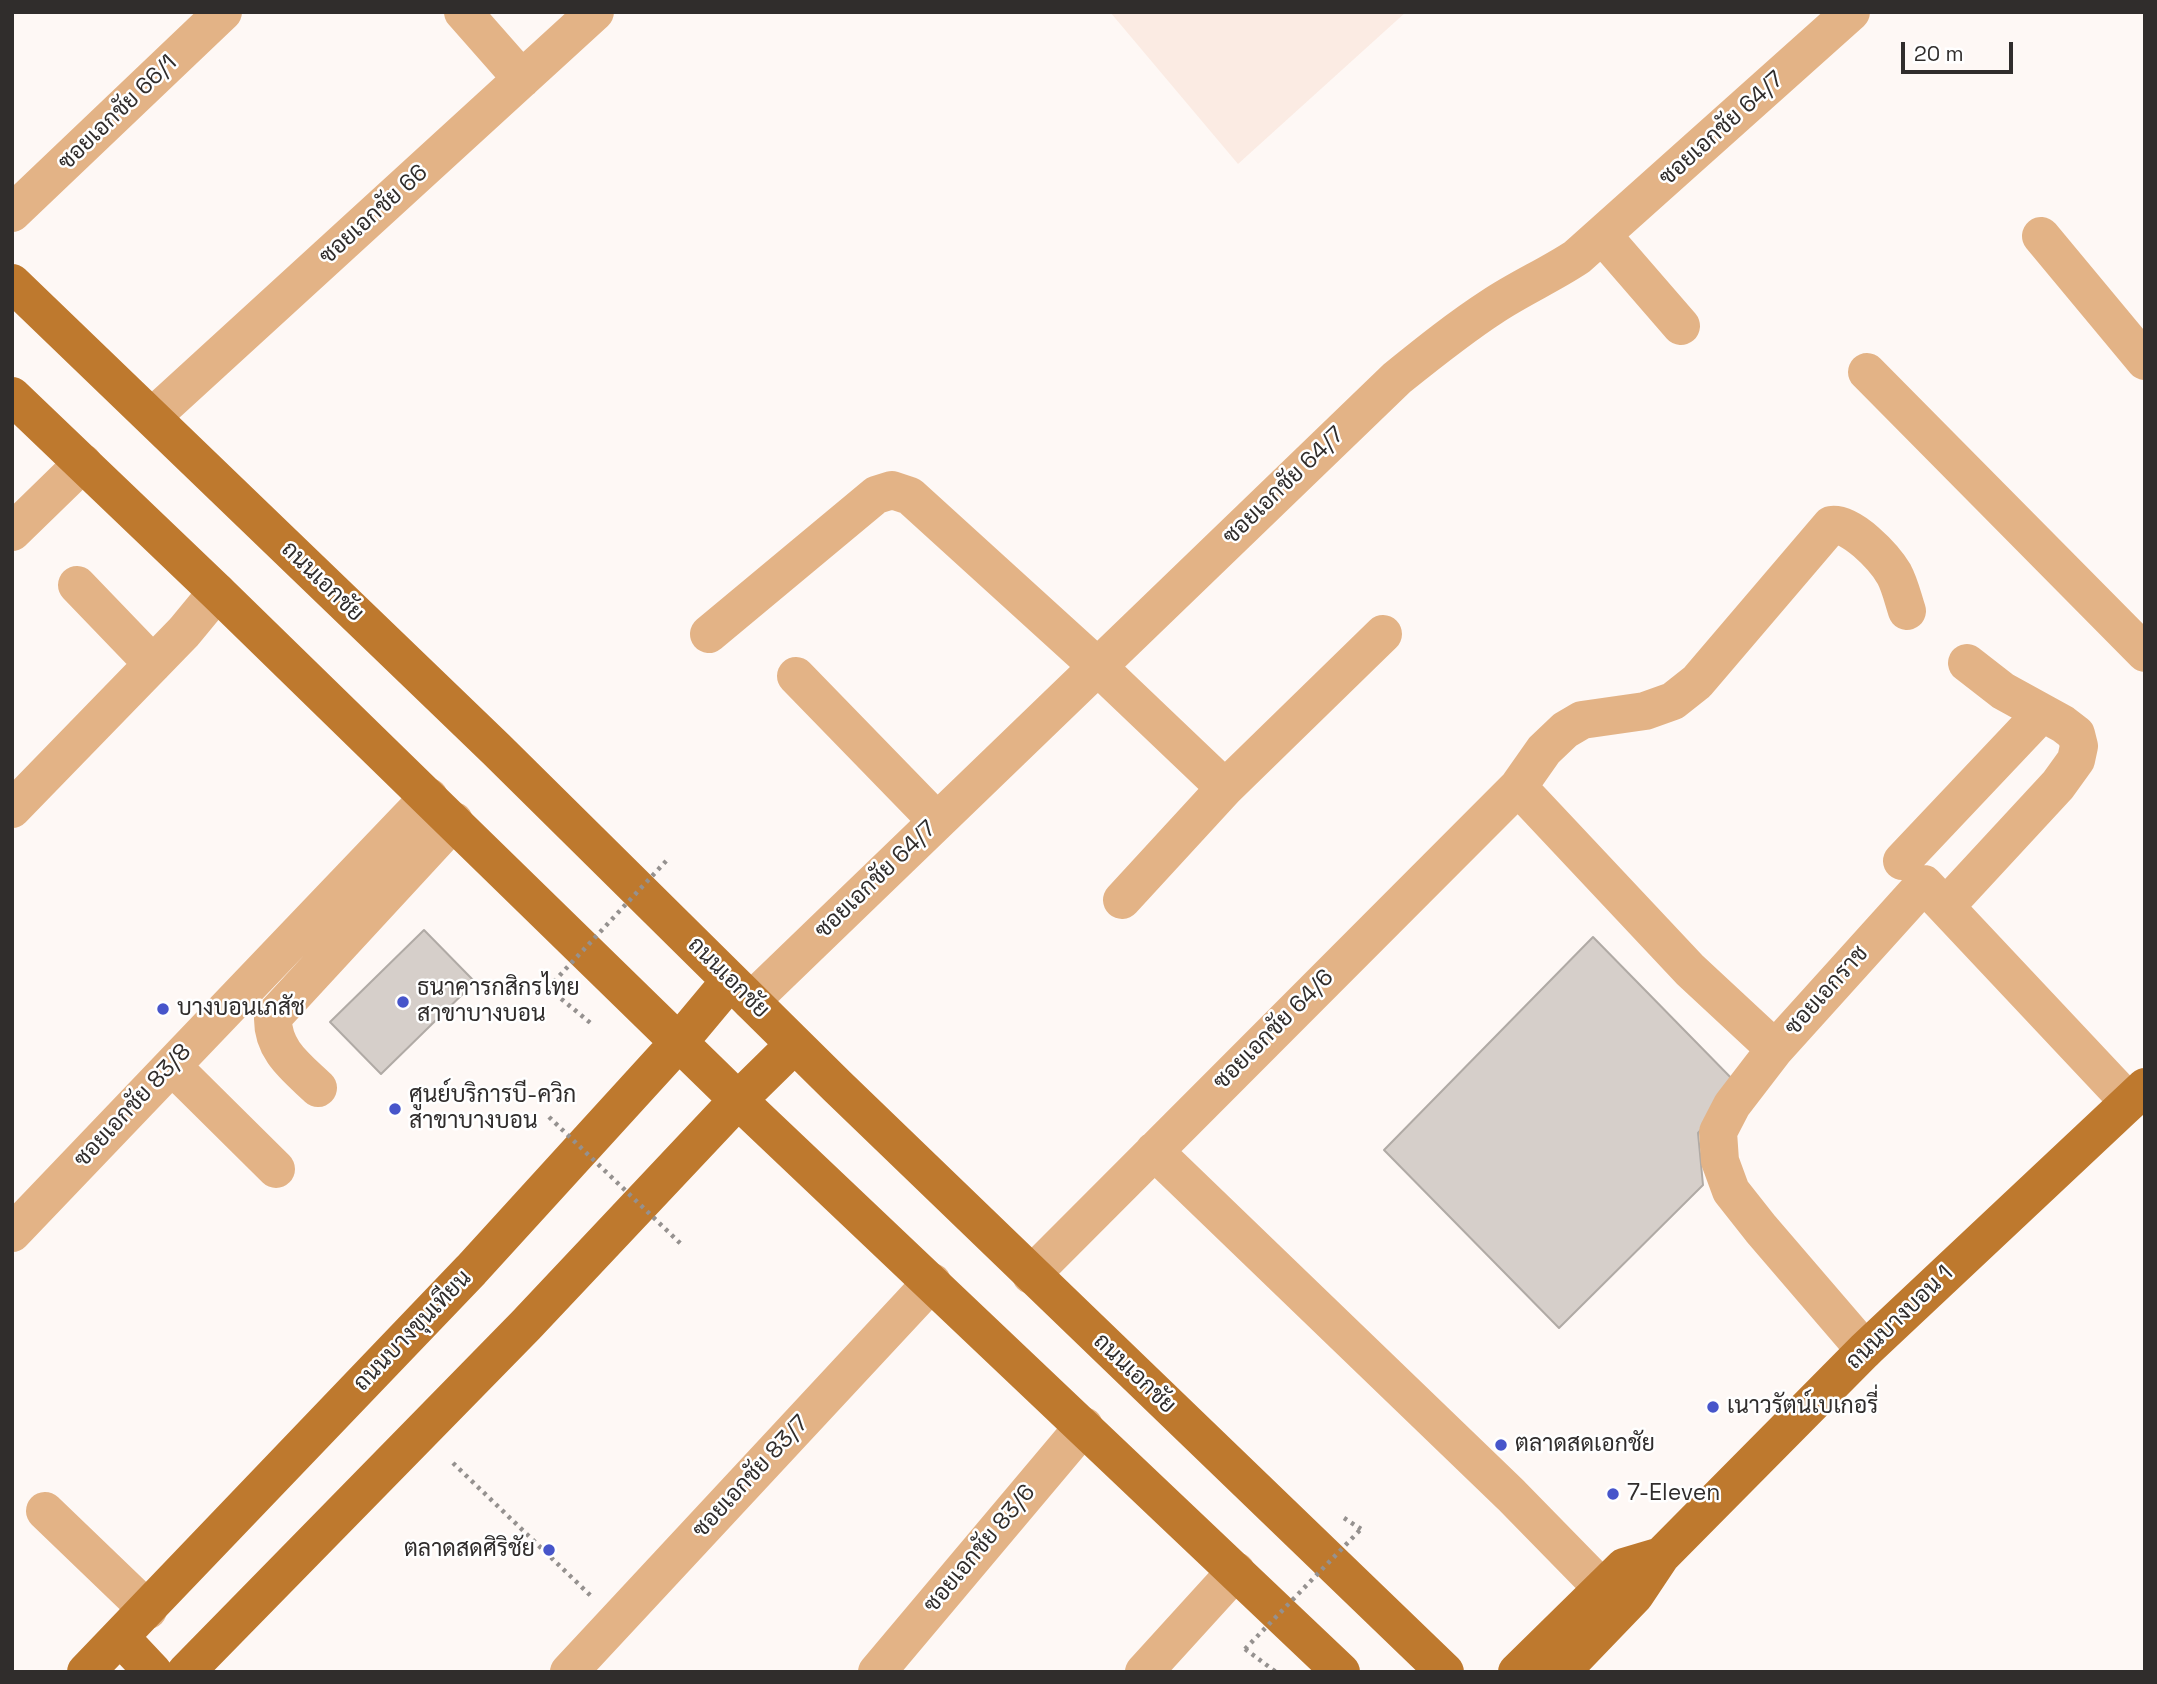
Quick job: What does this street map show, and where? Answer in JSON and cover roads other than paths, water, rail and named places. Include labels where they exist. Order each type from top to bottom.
[{"type":"main road","name":"ถนนเอกชัย","points":[[12,283],[496,749],[794,1045],[1031,1275],[1445,1672]]},
{"type":"main road","points":[[17,409],[83,463],[738,1100],[1341,1672]]},
{"type":"main road","name":"ถนนบางขุนเทียน","points":[[86,1672],[471,1270],[679,1042],[741,990]]},
{"type":"main road","points":[[186,1672],[526,1325],[738,1100],[794,1045]]},
{"type":"main road","name":"ถนนบางบอน 1","points":[[1561,1672],[1635,1595],[1661,1556],[1865,1350],[2137,1095]]},
{"type":"main road","name":"ถนนบางบอน 1","points":[[1517,1672],[1624,1567],[1661,1556]]},
{"type":"main road","points":[[121,1638],[153,1672]]},
{"type":"street","name":"ซอยเอกชัย 66/1","points":[[12,214],[223,12]]},
{"type":"street","points":[[463,12],[522,79]]},
{"type":"street","name":"ซอยเอกชัย 66","points":[[152,417],[595,12]]},
{"type":"street","name":"ซอยเอกชัย 64/7","points":[[741,990],[937,821],[1397,378],[1457,330],[1496,304],[1568,263],[1603,236],[1851,12]]},
{"type":"street","points":[[1603,236],[1681,326]]},
{"type":"street","points":[[2041,236],[2145,361]]},
{"type":"street","points":[[1867,372],[2145,653]]},
{"type":"street","points":[[12,532],[83,463]]},
{"type":"street","points":[[709,634],[876,495],[892,490],[910,496],[1225,788]]},
{"type":"street","name":"ซอยเอกชัย 64/6","points":[[1031,1275],[1518,787],[1545,750],[1565,730],[1582,720],[1645,711],[1674,701],[1697,682],[1831,525],[1838,524],[1850,529],[1880,556],[1895,575],[1907,611]]},
{"type":"street","points":[[77,584],[153,664]]},
{"type":"street","points":[[12,809],[184,632],[217,592]]},
{"type":"street","points":[[1122,900],[1225,788],[1383,634]]},
{"type":"street","points":[[1946,906],[2058,785],[2076,760],[2079,747],[2076,734],[2003,691],[1967,663]]},
{"type":"street","points":[[796,676],[937,821]]},
{"type":"street","points":[[1902,861],[2042,713]]},
{"type":"street","name":"ซอยเอกราช","points":[[1518,787],[1690,970],[1775,1049],[1924,884],[2137,1095]]},
{"type":"street","points":[[318,1088],[285,1056],[272,1032],[273,1017],[441,809]]},
{"type":"street","name":"ซอยเอกชัย 83/8","points":[[12,1233],[172,1066],[441,809]]},
{"type":"street","points":[[1775,1049],[1732,1105],[1718,1132],[1720,1161],[1731,1191],[1865,1350]]},
{"type":"street","points":[[172,1066],[276,1169]]},
{"type":"street","points":[[1154,1151],[1501,1485],[1602,1588]]},
{"type":"street","name":"ซอยเอกชัย 83/7","points":[[569,1672],[932,1282]]},
{"type":"street","name":"ซอยเอกชัย 83/6","points":[[877,1672],[1084,1426]]},
{"type":"street","points":[[45,1511],[148,1609]]},
{"type":"street","points":[[1144,1672],[1236,1571]]},
{"type":"place","name":"ธนาคารกสิกรไทย สาขาบางบอน","points":[[403,1002]]},
{"type":"place","name":"บางบอนเภสัช","points":[[163,1009]]},
{"type":"place","name":"ศูนย์บริการบี-ควิก สาขาบางบอน","points":[[395,1109]]},
{"type":"place","name":"เนาวรัตน์เบเกอรี่","points":[[1713,1407]]},
{"type":"place","name":"ตลาดสดเอกชัย","points":[[1501,1445]]},
{"type":"place","name":"7-Eleven","points":[[1613,1494]]},
{"type":"place","name":"ตลาดสดศิริชัย","points":[[549,1550]]}]
